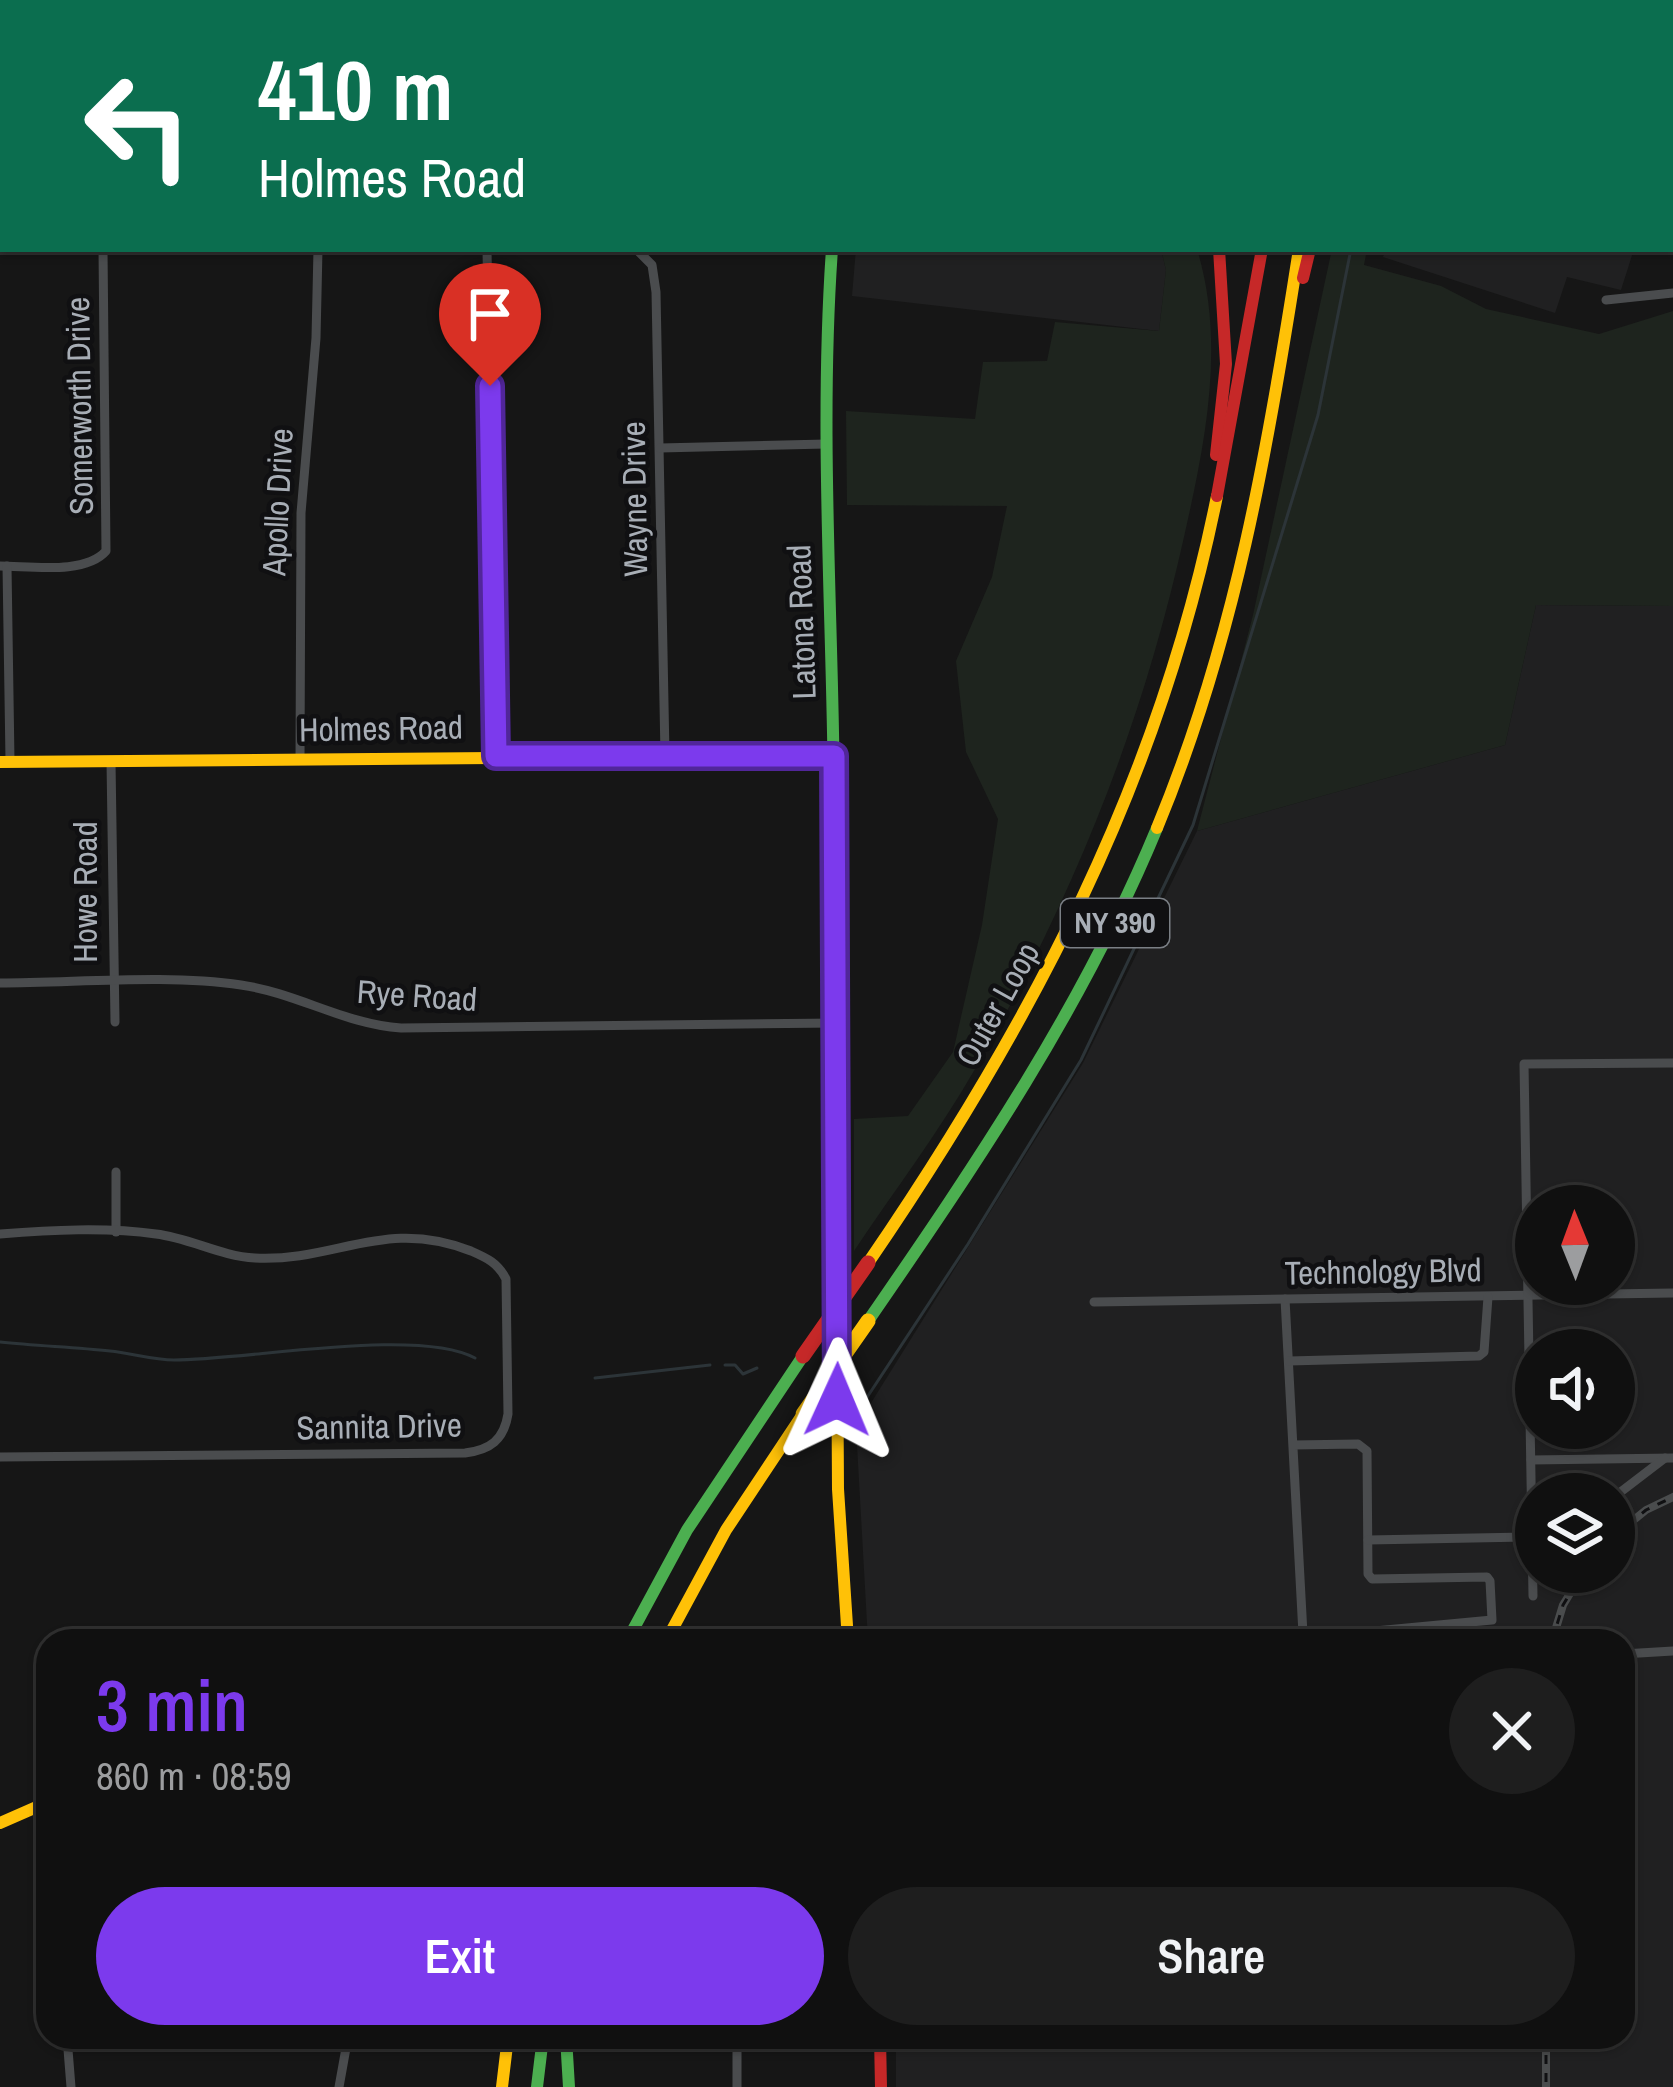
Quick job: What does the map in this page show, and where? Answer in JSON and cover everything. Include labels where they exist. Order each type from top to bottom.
[{"type":"main road","name":"Latona Road","points":[[832,252],[826,445],[834,756],[838,1490],[847,1629]]},
{"type":"main road","points":[[1196,590],[1223,405],[1225,320],[1214,252]]},
{"type":"main road","name":"Outer Loop","points":[[633,1629],[687,1530],[986,1086],[1070,934],[1131,794],[1175,666],[1233,422],[1261,252]]},
{"type":"main road","name":"Outer Loop","points":[[672,1629],[726,1530],[1041,1063],[1137,876],[1180,769],[1222,641],[1255,510],[1298,252]]},
{"type":"main road","points":[[1278,380],[1309,252]]},
{"type":"main road","name":"Holmes Road","points":[[5,762],[834,756]]},
{"type":"main road","points":[[0,1823],[36,1807]]},
{"type":"main road","points":[[502,2087],[507,2049]]},
{"type":"main road","points":[[537,2087],[542,2049]]},
{"type":"main road","points":[[567,2049],[569,2087]]},
{"type":"main road","points":[[880,2049],[881,2087]]},
{"type":"street","name":"Somerworth Drive","points":[[5,762],[4,566],[82,564],[106,551],[103,252]]},
{"type":"street","name":"Apollo Drive","points":[[300,759],[300,535],[318,252]]},
{"type":"street","points":[[487,252],[496,756]]},
{"type":"street","name":"Wayne Drive","points":[[639,252],[652,265],[656,292],[665,754]]},
{"type":"street","points":[[1606,300],[1673,293]]},
{"type":"street","points":[[660,448],[826,445]]},
{"type":"street","name":"Howe Road","points":[[111,762],[115,1022]]},
{"type":"street","name":"Rye Road","points":[[0,983],[242,985],[296,999],[351,1022],[401,1028],[836,1023]]},
{"type":"street","points":[[1526,1185],[1524,1064],[1673,1063]]},
{"type":"street","points":[[116,1172],[116,1232]]},
{"type":"street","name":"Sannita Drive","points":[[0,1234],[116,1232],[173,1237],[259,1258],[290,1257],[393,1237],[433,1239],[486,1257],[502,1271],[508,1289],[508,1414],[504,1431],[488,1448],[465,1453],[0,1457]]},
{"type":"street","name":"Technology Blvd","points":[[1635,1294],[1673,1293]]},
{"type":"street","name":"Technology Blvd","points":[[1094,1302],[1515,1296]]},
{"type":"street","points":[[1289,1361],[1479,1356],[1484,1352],[1488,1297]]},
{"type":"street","points":[[1286,1299],[1304,1629]]},
{"type":"street","points":[[1528,1305],[1531,1473]]},
{"type":"street","points":[[1293,1445],[1364,1447],[1368,1574],[1372,1579],[1486,1577],[1490,1581],[1493,1618],[1389,1629]]},
{"type":"street","points":[[1531,1460],[1669,1458]]},
{"type":"street","points":[[1635,1482],[1669,1458]]},
{"type":"street","points":[[1368,1540],[1515,1537]]},
{"type":"street","points":[[1533,1593],[1533,1597]]},
{"type":"street","points":[[1635,1653],[1673,1651]]},
{"type":"street","points":[[68,2049],[70,2087]]},
{"type":"street","points":[[339,2087],[346,2049]]},
{"type":"street","points":[[736,2049],[736,2087]]},
{"type":"shaded area","points":[[856,252],[1162,252],[1166,270],[1159,331],[852,296]]},
{"type":"shaded area","points":[[1162,252],[1198,252],[1206,285],[1211,357],[1199,466],[1147,677],[1073,876],[1010,1005],[947,1116],[854,1251],[854,1119],[908,1116],[953,1052],[982,925],[998,819],[966,752],[956,661],[992,577],[1007,506],[847,505],[846,411],[975,419],[983,362],[1047,361],[1055,322],[1159,331],[1166,270]]},
{"type":"shaded area","points":[[1331,252],[1366,252],[1364,265],[1441,286],[1486,309],[1599,334],[1673,311],[1673,606],[1536,605],[1505,745],[1197,831],[1253,615]]},
{"type":"shaded area","points":[[1385,252],[1633,252],[1621,290],[1567,277],[1555,313],[1383,257]]},
{"type":"shaded area","points":[[1536,605],[1673,606],[1673,2087],[896,2087],[896,2049],[1635,2049],[1635,1629],[867,1629],[856,1427],[1083,1063],[1197,831],[1505,745]]},
{"type":"waterway","points":[[858,1411],[1081,1060],[1193,825],[1318,415],[1350,252]]},
{"type":"waterway","points":[[0,1342],[174,1360],[374,1345],[448,1349],[475,1358]]},
{"type":"waterway","points":[[595,1378],[710,1365]]},
{"type":"waterway","points":[[725,1365],[735,1365],[743,1374],[757,1368]]},
{"type":"railway","points":[[1635,1519],[1673,1497]]},
{"type":"railway","points":[[1556,1629],[1570,1593]]},
{"type":"railway","points":[[1546,2049],[1546,2087]]},
{"type":"traffic: fast","points":[[832,252],[827,456],[834,802]]},
{"type":"traffic: fast","points":[[868,1321],[988,1143],[1062,1021],[1157,828]]},
{"type":"traffic: fast","points":[[633,1629],[687,1530],[803,1356]]},
{"type":"traffic: fast","points":[[537,2087],[542,2049]]},
{"type":"traffic: fast","points":[[567,2049],[569,2087]]},
{"type":"traffic: slow","points":[[1157,828],[1208,686],[1246,543],[1299,252]]},
{"type":"traffic: slow","points":[[868,1263],[984,1082],[1082,898],[1161,704],[1217,496]]},
{"type":"traffic: slow","points":[[0,762],[494,758]]},
{"type":"traffic: slow","points":[[834,802],[838,1489],[847,1629]]},
{"type":"traffic: slow","points":[[803,1414],[868,1321]]},
{"type":"traffic: slow","points":[[672,1629],[726,1530],[803,1414]]},
{"type":"traffic: slow","points":[[0,1823],[36,1807]]},
{"type":"traffic: slow","points":[[502,2087],[507,2049]]},
{"type":"traffic: jam","points":[[1216,455],[1226,364],[1219,252]]},
{"type":"traffic: jam","points":[[1217,496],[1261,252]]},
{"type":"traffic: jam","points":[[1303,278],[1309,252]]},
{"type":"traffic: jam","points":[[494,758],[834,756]]},
{"type":"traffic: jam","points":[[803,1356],[868,1263]]},
{"type":"traffic: jam","points":[[880,2049],[881,2087]]},
{"type":"route","points":[[490,386],[496,756],[834,756],[837,1400]]}]
